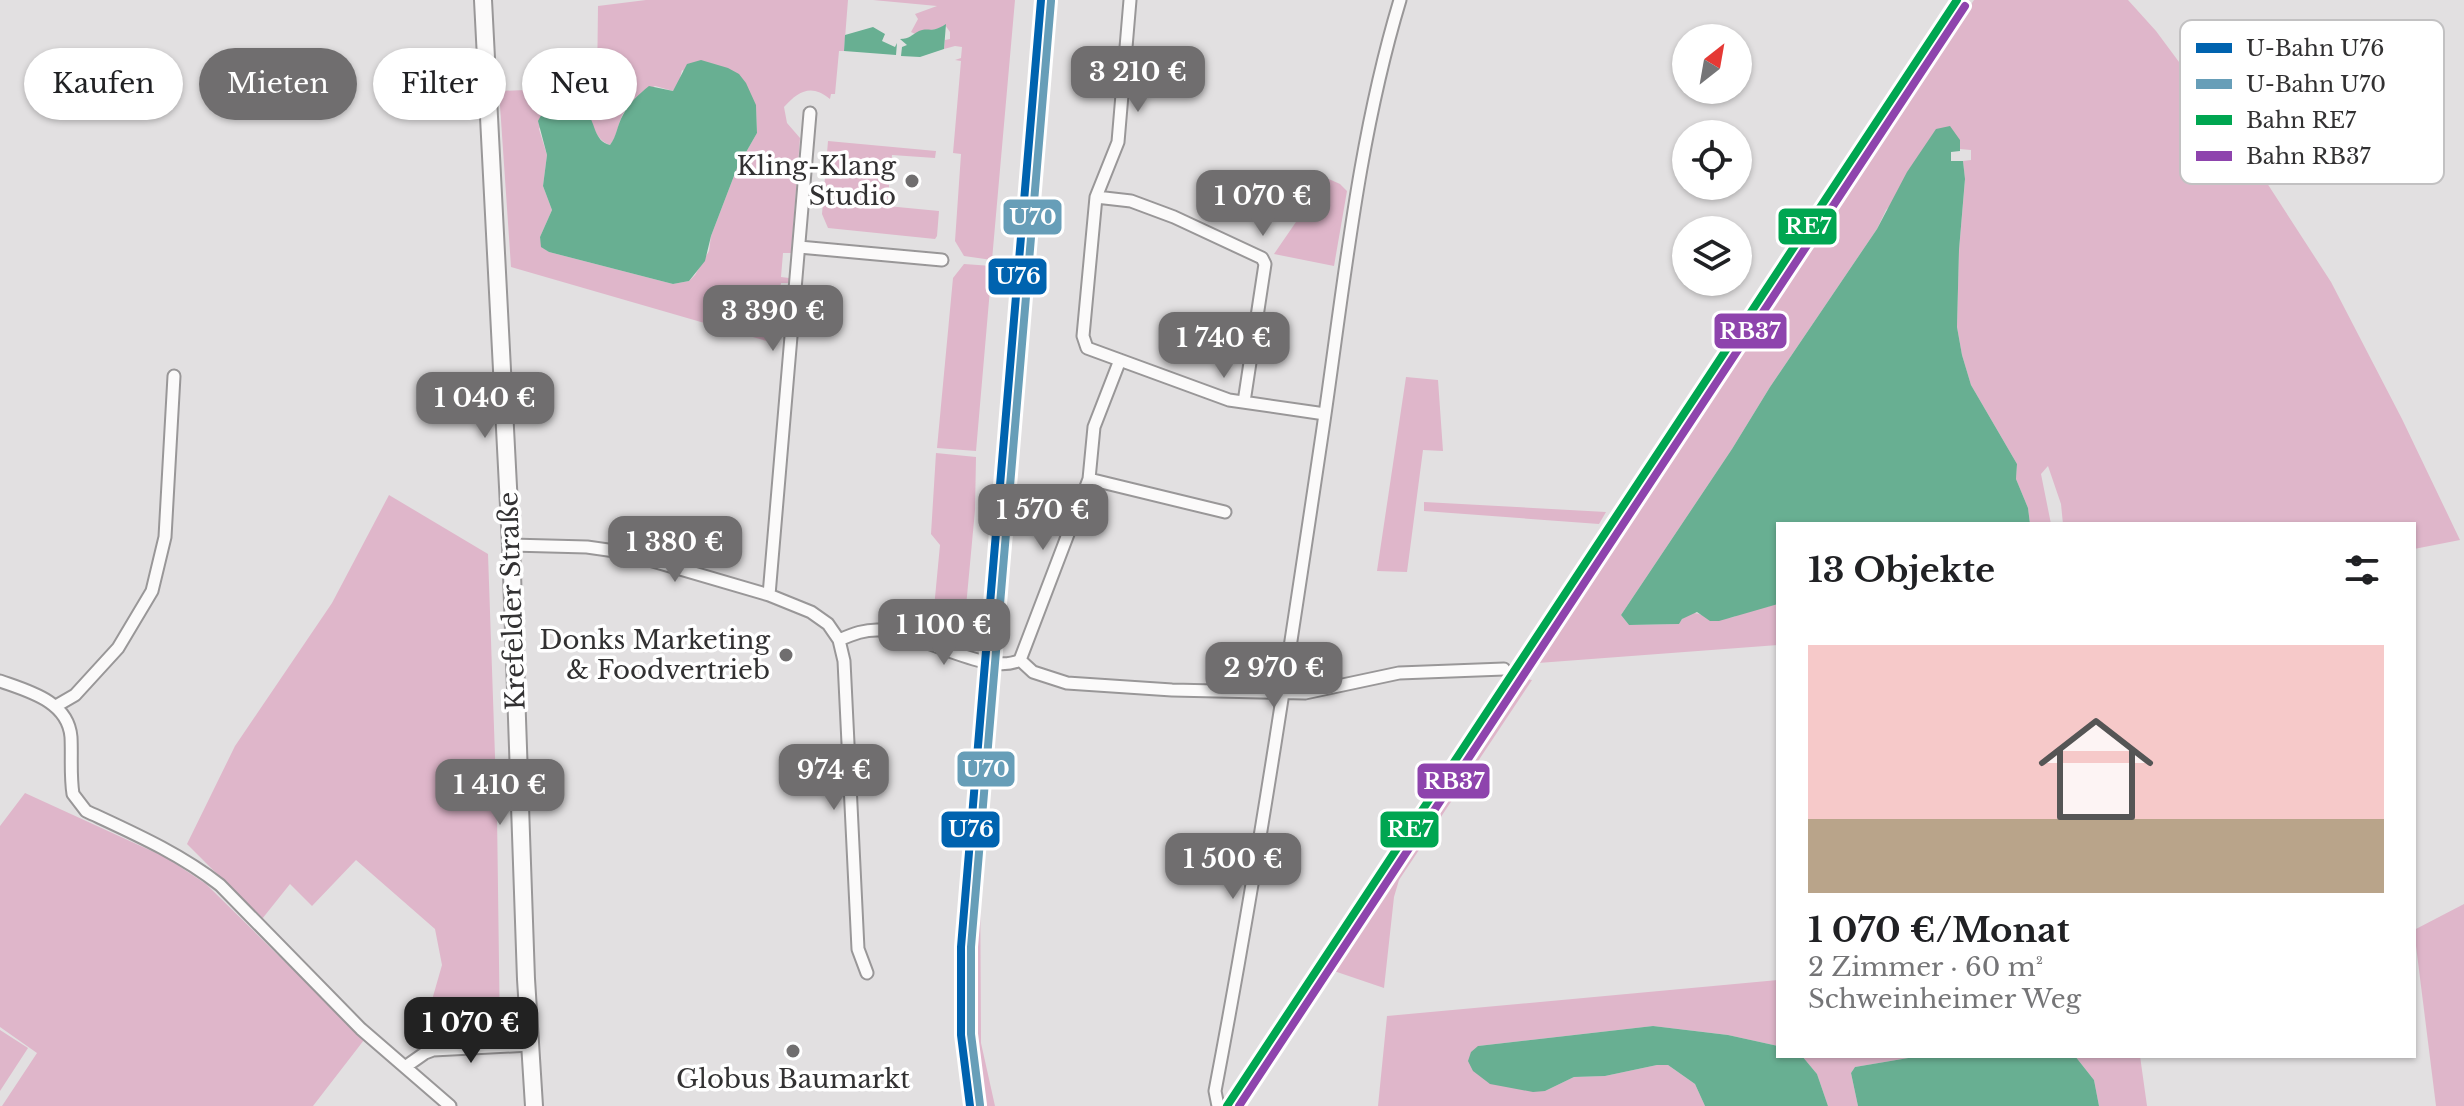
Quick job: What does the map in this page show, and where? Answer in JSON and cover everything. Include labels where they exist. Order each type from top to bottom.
[{"type":"main road","name":"Krefelder Straße","points":[[483,0],[511,545],[534,1106]]},
{"type":"street","points":[[1130,0],[1118,142],[1096,197],[1083,336],[1087,348],[1229,400],[1325,414]]},
{"type":"street","points":[[1218,1106],[1215,1091],[1247,920],[1369,119],[1400,0]]},
{"type":"street","points":[[769,595],[810,113]]},
{"type":"street","points":[[1096,197],[1131,201],[1174,217],[1262,258],[1265,264],[1244,402]]},
{"type":"street","points":[[799,247],[942,260]]},
{"type":"street","points":[[839,640],[859,631],[883,630],[991,664],[1011,665],[1020,660],[1089,479],[1094,427],[1120,360]]},
{"type":"street","points":[[56,706],[75,695],[118,648],[152,591],[165,537],[174,376]]},
{"type":"street","points":[[1089,479],[1225,512]]},
{"type":"street","points":[[511,545],[587,547],[622,552],[769,595],[811,612],[828,624],[839,640],[844,661],[858,949],[867,973]]},
{"type":"street","points":[[1020,660],[1033,672],[1067,683],[1172,690],[1305,693],[1399,673],[1504,669]]},
{"type":"street","points":[[0,681],[34,693],[56,706],[66,719],[71,733],[72,787],[78,803],[86,811],[156,844],[220,885],[329,998],[450,1106]]},
{"type":"street","points":[[405,1067],[433,1050],[530,1045]]},
{"type":"shaded area","points":[[646,0],[848,0],[844,51],[839,51],[835,94],[831,94],[830,99],[811,90],[806,91],[795,96],[784,107],[787,123],[800,138],[791,253],[783,253],[781,277],[789,278],[789,283],[781,283],[779,302],[787,304],[787,308],[779,307],[776,333],[784,334],[784,337],[777,336],[770,342],[511,267],[501,120],[506,120],[506,91],[522,90],[522,120],[544,120],[539,129],[547,155],[543,186],[552,210],[540,237],[542,247],[549,252],[673,284],[689,281],[709,251],[711,236],[737,168],[757,133],[756,105],[682,70],[678,86],[673,91],[655,86],[637,97],[637,48],[597,48],[598,6]]},
{"type":"shaded area","points":[[873,0],[1015,0],[992,260],[964,256],[955,241],[961,154],[953,153],[961,61],[955,60],[961,58],[962,47],[944,49],[945,40],[950,39],[945,25],[915,34],[911,32],[918,19],[915,14],[937,6]]},
{"type":"shaded area","points":[[1974,0],[2128,0],[2156,31],[2180,63],[2180,184],[2268,184],[2331,282],[2460,540],[2416,549],[2416,522],[2063,522],[2061,504],[2048,466],[2041,474],[2051,522],[2030,522],[2028,508],[2016,479],[2017,464],[1971,385],[1962,355],[1957,327],[1959,250],[1965,180],[1963,161],[1971,160],[1971,150],[1960,149],[1960,140],[1886,210],[1877,229],[1621,615],[1629,625],[1679,624],[1689,614],[1697,613],[1710,620],[1734,617],[1776,604],[1776,645],[1538,663]]},
{"type":"shaded area","points":[[946,24],[944,49],[920,57],[901,56],[902,47],[907,45],[900,39]]},
{"type":"shaded area","points":[[873,27],[885,34],[882,41],[895,47],[897,43],[896,55],[844,51],[845,35]]},
{"type":"shaded area","points":[[701,60],[739,74],[756,105],[757,133],[737,168],[711,236],[705,261],[689,281],[673,284],[549,252],[541,247],[540,237],[552,210],[543,186],[547,155],[539,120],[592,120],[600,139],[610,145],[621,120],[637,120],[637,97],[649,86],[673,91],[687,64]]},
{"type":"shaded area","points":[[589,120],[621,120],[610,145],[597,134]]},
{"type":"shaded area","points":[[1950,126],[1960,140],[1960,151],[1951,152],[1951,161],[1963,161],[1965,179],[1957,327],[1962,355],[1971,385],[2017,464],[2016,479],[2028,508],[2030,522],[1776,522],[1776,605],[1719,621],[1710,621],[1697,612],[1682,619],[1679,624],[1629,625],[1621,615],[1877,229],[1907,172],[1936,129]]},
{"type":"shaded area","points":[[828,141],[936,151],[935,158],[892,155],[887,206],[939,211],[935,239],[828,228],[822,214]]},
{"type":"shaded area","points":[[1322,176],[1340,184],[1347,191],[1334,266],[1274,254],[1309,203]]},
{"type":"shaded area","points":[[964,264],[992,266],[976,451],[937,448],[953,278]]},
{"type":"shaded area","points":[[1406,377],[1438,380],[1443,451],[1423,450],[1407,572],[1377,571]]},
{"type":"shaded area","points":[[936,453],[976,457],[975,510],[963,639],[932,629],[940,545],[931,534]]},
{"type":"shaded area","points":[[389,495],[488,554],[497,814],[500,1037],[418,1049],[442,965],[435,929],[356,860],[312,906],[290,884],[262,919],[187,844],[235,746],[332,603]]},
{"type":"shaded area","points":[[1424,502],[1606,512],[1599,524],[1424,511]]},
{"type":"shaded area","points":[[986,676],[989,677],[992,715],[980,861],[981,1043],[995,1106],[975,1106],[965,1035],[964,970]]},
{"type":"shaded area","points":[[1527,679],[1532,680],[1399,880],[1394,897],[1384,988],[1334,971]]},
{"type":"shaded area","points":[[25,793],[167,858],[206,884],[364,1040],[313,1106],[2,1106],[37,1053],[0,1027],[0,826]]},
{"type":"shaded area","points":[[2464,904],[2464,1106],[2436,1106],[2416,929]]},
{"type":"shaded area","points":[[1776,980],[1776,1046],[1728,1035],[1653,1026],[1478,1046],[1545,1091],[1574,1077],[1605,1076],[1668,1065],[1695,1084],[1705,1106],[1378,1106],[1387,1016]]},
{"type":"shaded area","points":[[1653,1026],[1728,1035],[1776,1046],[1776,1058],[1804,1058],[1817,1074],[1828,1106],[1705,1106],[1695,1084],[1668,1065],[1605,1076],[1574,1077],[1545,1091],[1533,1092],[1490,1084],[1473,1071],[1468,1061],[1471,1052],[1478,1046]]},
{"type":"shaded area","points":[[0,1030],[28,1048],[0,1091]]},
{"type":"shaded area","points":[[1804,1058],[1908,1058],[1855,1067],[1851,1073],[1858,1106],[1828,1106],[1817,1074]]},
{"type":"shaded area","points":[[1908,1058],[2077,1058],[2094,1080],[2099,1106],[1858,1106],[1851,1073],[1855,1067]]},
{"type":"shaded area","points":[[2077,1058],[2140,1058],[2147,1106],[2099,1106],[2094,1080]]},
{"type":"metro line","name":"U76","points":[[970,1106],[961,1035],[961,947],[1041,0]]},
{"type":"metro line","name":"U70","points":[[980,1105],[971,1034],[971,947],[1051,1]]},
{"type":"rail line","name":"RE7","points":[[1227,1106],[1957,0]]},
{"type":"rail line","name":"RB37","points":[[1239,1106],[1965,6]]},
{"type":"place","name":"Kling-Klang Studio","points":[[912,181]]},
{"type":"place","name":"Donks Marketing & Foodvertrieb","points":[[786,655]]},
{"type":"place","name":"Globus Baumarkt","points":[[793,1051]]}]
